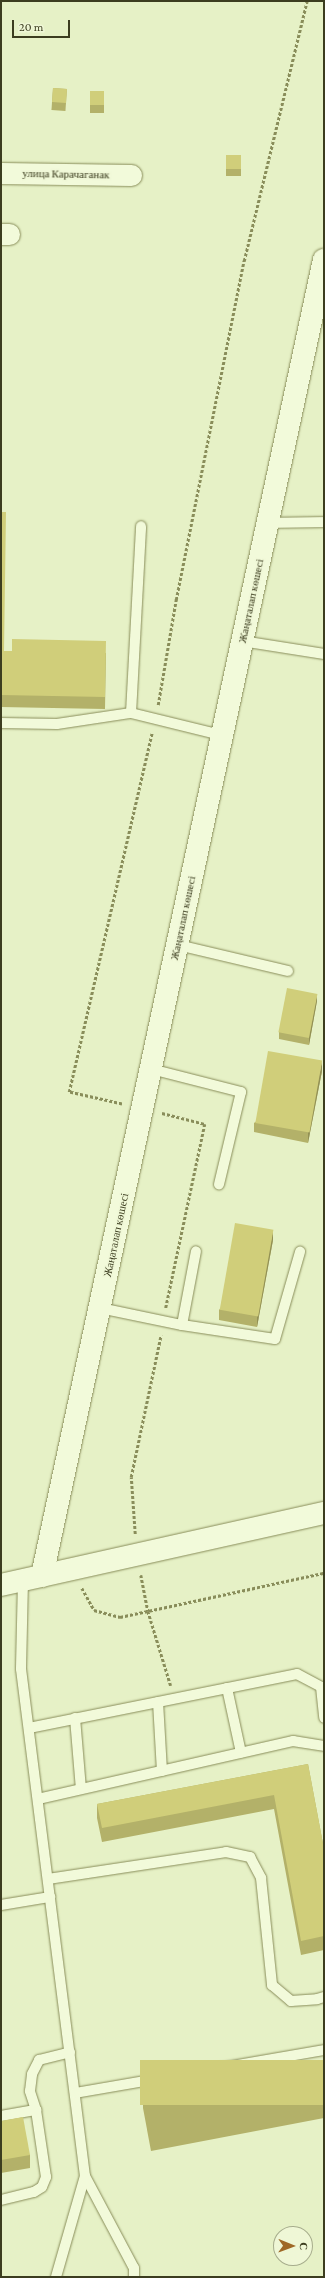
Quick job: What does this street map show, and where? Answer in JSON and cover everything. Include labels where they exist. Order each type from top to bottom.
[{"type":"main road","name":"Жаңаталап көшесі","points":[[33,1578],[100,1308],[178,945],[221,735],[324,260]]},
{"type":"main road","points":[[1,1585],[324,1513]]},
{"type":"street","name":"улица Карачаганак","points":[[1,173],[131,175]]},
{"type":"lane","points":[[268,523],[324,522]]},
{"type":"lane","points":[[131,712],[141,526]]},
{"type":"lane","points":[[242,641],[324,654]]},
{"type":"lane","points":[[1,723],[57,724],[131,712],[221,735]]},
{"type":"lane","points":[[178,945],[288,971]]},
{"type":"lane","points":[[151,1069],[241,1092],[219,1184]]},
{"type":"lane","points":[[182,1325],[196,1251]]},
{"type":"lane","points":[[100,1308],[182,1325],[275,1340],[300,1252]]},
{"type":"lane","points":[[33,1578],[21,1669],[85,2176],[134,2268],[134,2277]]},
{"type":"lane","points":[[29,1728],[297,1674],[321,1687],[324,1718]]},
{"type":"lane","points":[[227,1688],[241,1753]]},
{"type":"lane","points":[[158,1702],[162,1771]]},
{"type":"lane","points":[[75,1718],[81,1789]]},
{"type":"lane","points":[[38,1799],[293,1742],[324,1746]]},
{"type":"lane","points":[[48,1879],[226,1852],[250,1857],[261,1878],[272,1986],[291,2001],[324,1997]]},
{"type":"lane","points":[[1,1905],[50,1897]]},
{"type":"lane","points":[[75,2093],[324,2050]]},
{"type":"lane","points":[[1,2200],[34,2192],[42,2187],[46,2177],[36,2110],[30,2091],[32,2074],[39,2060],[70,2052]]},
{"type":"lane","points":[[1,2116],[36,2110]]},
{"type":"lane","points":[[56,2277],[85,2176]]},
{"type":"path","points":[[72,1570],[94,1610],[120,1617],[324,1573]]},
{"type":"building","points":[[53,88],[67,89],[66,103],[52,102]]},
{"type":"building","points":[[90,91],[104,91],[104,105],[90,105]]},
{"type":"building","points":[[226,155],[241,155],[241,169],[226,169]]},
{"type":"building","points":[[1,512],[6,512],[4,651],[12,651],[12,639],[106,641],[105,697],[1,695]]},
{"type":"building","points":[[287,988],[317,994],[309,1038],[278,1032]]},
{"type":"building","points":[[268,1051],[322,1061],[309,1132],[255,1123]]},
{"type":"building","points":[[235,1223],[273,1230],[258,1316],[220,1310]]},
{"type":"building","points":[[308,1764],[324,1849],[324,1936],[301,1941],[274,1795],[102,1828],[97,1804]]},
{"type":"building","points":[[140,2060],[324,2060],[324,2105],[140,2105]]},
{"type":"building","points":[[23,2117],[30,2155],[1,2160],[1,2121]]}]
